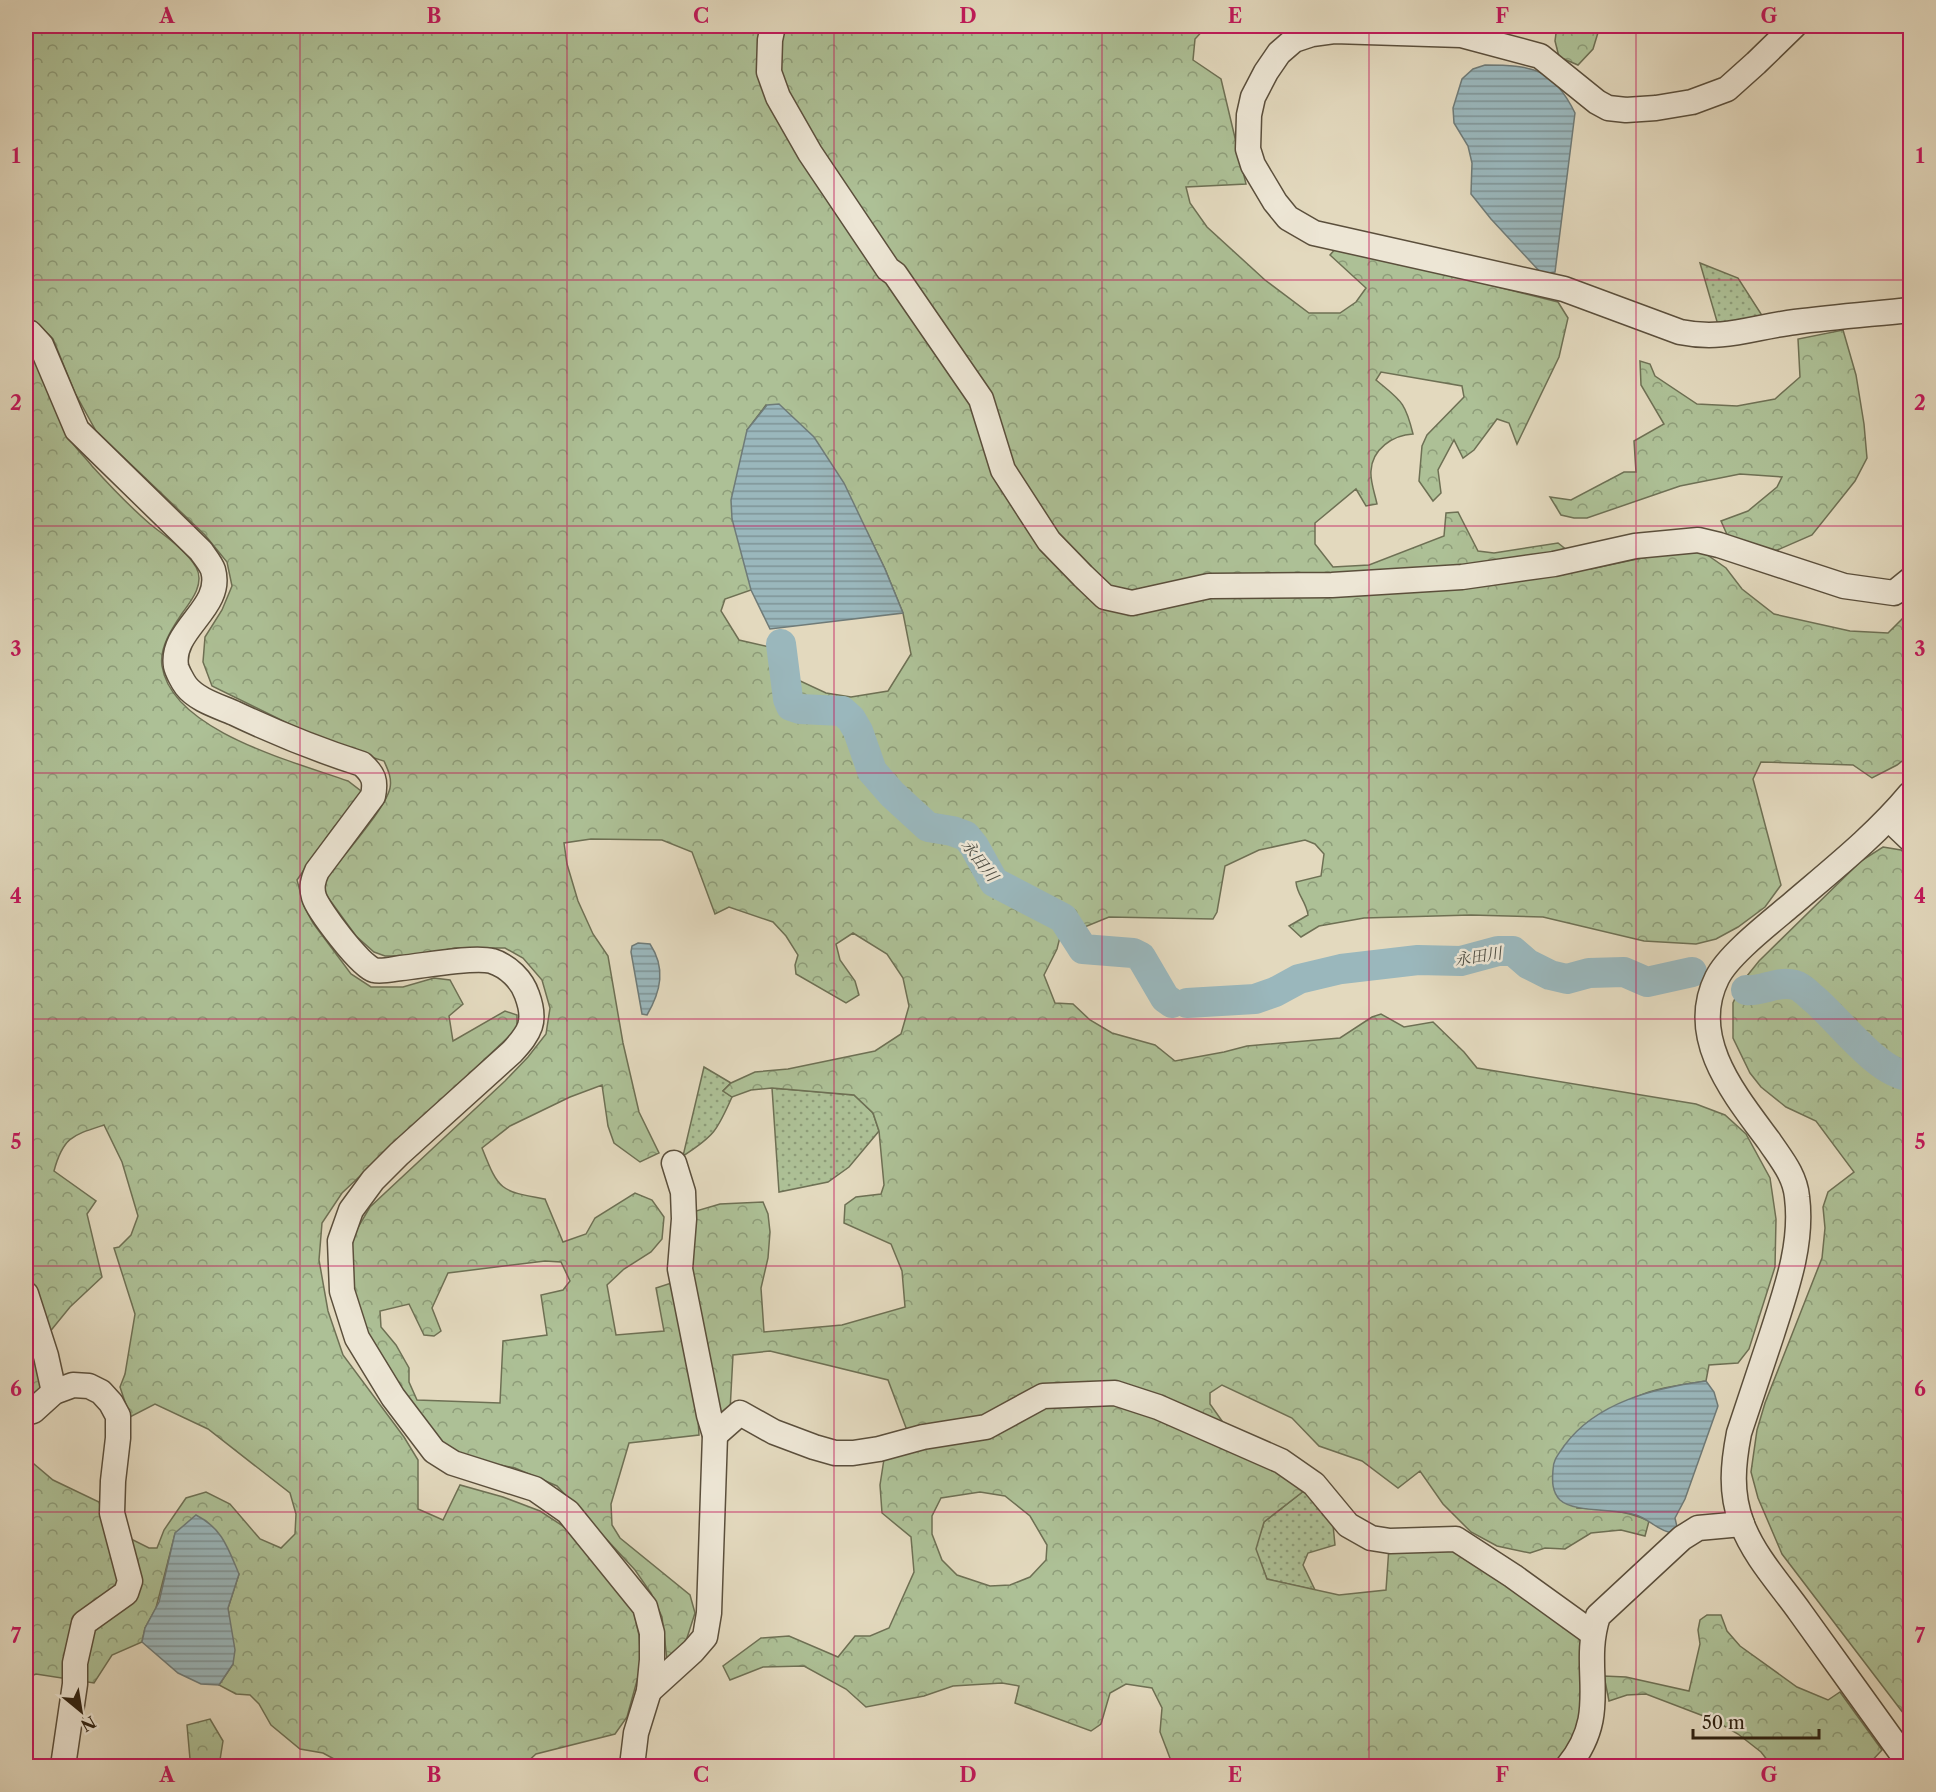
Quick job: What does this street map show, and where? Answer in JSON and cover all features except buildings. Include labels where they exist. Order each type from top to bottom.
[{"type":"street","points":[[773,26],[769,72],[778,97],[810,153],[888,269],[895,274],[981,399],[1003,470],[1049,541],[1106,597],[1132,603],[1209,586],[1332,585],[1462,577],[1554,564],[1635,546],[1698,540],[1844,586],[1894,593],[1911,580]]},
{"type":"street","points":[[1794,26],[1727,89],[1692,102],[1626,110],[1608,108],[1597,102],[1539,56],[1461,35],[1334,31],[1312,34],[1294,40],[1279,53],[1266,72],[1253,98],[1249,115],[1248,149],[1253,165],[1275,202],[1288,218],[1314,233],[1564,289],[1680,332],[1698,336],[1717,336],[1793,322],[1911,310]]},
{"type":"street","points":[[26,332],[30,333],[41,345],[77,430],[201,551],[213,569],[214,581],[208,603],[183,637],[177,653],[176,666],[186,686],[199,697],[222,708],[287,738],[362,764],[371,773],[375,782],[373,796],[317,871],[312,884],[314,899],[353,954],[361,963],[374,971],[458,961],[492,961],[518,978],[526,992],[533,1012],[529,1033],[512,1052],[399,1154],[373,1180],[351,1210],[340,1241],[342,1291],[357,1338],[393,1397],[434,1451],[453,1463],[535,1490],[568,1512],[645,1607],[652,1633],[649,1691],[636,1733],[632,1767]]},
{"type":"street","points":[[1911,794],[1863,844],[1763,928],[1728,962],[1717,977],[1707,1007],[1706,1026],[1716,1060],[1746,1109],[1788,1167],[1797,1195],[1799,1213],[1798,1239],[1787,1287],[1739,1433],[1734,1456],[1732,1476],[1742,1524],[1767,1566],[1911,1765]]},
{"type":"street","points":[[1889,819],[1911,839]]},
{"type":"street","points":[[649,1691],[705,1637],[710,1613],[715,1435],[680,1269],[684,1218],[683,1192],[674,1163]]},
{"type":"street","points":[[26,1294],[46,1356],[54,1392]]},
{"type":"street","points":[[26,1413],[33,1411],[54,1392],[73,1385],[89,1386],[101,1392],[111,1403],[117,1416],[118,1438],[112,1481],[112,1513],[130,1581],[126,1593],[84,1623],[75,1663],[75,1684],[63,1767]]},
{"type":"street","points":[[715,1435],[740,1413],[774,1432],[814,1447],[835,1453],[854,1453],[923,1437],[986,1428],[1043,1396],[1115,1393],[1158,1407],[1281,1461],[1314,1484],[1348,1525],[1371,1538],[1390,1541],[1456,1539],[1514,1576],[1592,1633]]},
{"type":"street","points":[[1568,1767],[1582,1746],[1589,1729],[1594,1703],[1592,1633],[1598,1616],[1682,1538],[1698,1528],[1742,1524]]},
{"type":"green space","points":[[26,26],[1207,26],[1195,39],[1193,60],[1221,79],[1246,184],[1186,187],[1190,203],[1207,227],[1265,280],[1309,313],[1340,313],[1356,302],[1366,288],[1330,255],[1337,247],[1558,302],[1568,318],[1559,357],[1517,444],[1509,423],[1497,419],[1474,450],[1463,458],[1454,440],[1438,470],[1441,493],[1433,501],[1419,481],[1422,446],[1427,435],[1464,397],[1462,386],[1381,372],[1376,380],[1401,402],[1413,434],[1391,440],[1375,456],[1371,475],[1377,504],[1366,506],[1356,489],[1315,523],[1315,544],[1333,567],[1369,565],[1444,536],[1446,513],[1458,512],[1478,551],[1494,553],[1558,543],[1591,569],[1651,556],[1703,552],[1726,568],[1742,589],[1774,614],[1850,631],[1888,633],[1910,611],[1910,755],[1897,765],[1872,778],[1853,765],[1761,762],[1753,779],[1781,885],[1765,907],[1738,927],[1716,939],[1696,944],[1644,941],[1543,917],[1471,915],[1364,918],[1319,926],[1301,937],[1289,926],[1308,915],[1296,882],[1321,876],[1324,854],[1315,844],[1305,840],[1259,850],[1225,866],[1217,912],[1213,919],[1109,917],[1060,937],[1057,949],[1044,975],[1055,1003],[1073,1004],[1090,1020],[1112,1033],[1155,1045],[1175,1061],[1247,1046],[1340,1038],[1372,1017],[1381,1014],[1404,1027],[1433,1022],[1477,1068],[1696,1104],[1725,1115],[1746,1134],[1770,1178],[1776,1219],[1775,1267],[1749,1349],[1738,1363],[1709,1365],[1706,1381],[1649,1392],[1588,1422],[1577,1508],[1614,1511],[1640,1517],[1649,1521],[1645,1536],[1621,1530],[1591,1533],[1565,1549],[1545,1548],[1530,1553],[1497,1546],[1471,1532],[1443,1504],[1420,1471],[1398,1488],[1362,1461],[1319,1446],[1292,1418],[1222,1385],[1210,1393],[1210,1404],[1222,1421],[1216,1441],[1285,1471],[1305,1490],[1264,1522],[1256,1549],[1267,1579],[1339,1595],[1386,1590],[1389,1547],[1452,1548],[1572,1627],[1582,1642],[1580,1722],[1559,1766],[1173,1766],[1160,1732],[1162,1708],[1152,1688],[1126,1684],[1110,1693],[1101,1724],[1091,1731],[1015,1703],[1019,1686],[1002,1683],[953,1686],[924,1696],[866,1707],[846,1689],[804,1666],[763,1667],[730,1680],[723,1666],[761,1638],[789,1636],[838,1657],[855,1636],[870,1636],[889,1628],[914,1572],[911,1537],[882,1513],[880,1485],[884,1459],[914,1449],[888,1380],[770,1351],[733,1355],[730,1411],[698,1419],[699,1435],[629,1443],[611,1504],[612,1525],[620,1538],[690,1595],[695,1613],[686,1641],[667,1659],[662,1617],[651,1593],[635,1570],[557,1486],[515,1468],[461,1457],[430,1432],[370,1343],[356,1305],[350,1259],[354,1234],[370,1207],[505,1081],[546,1034],[550,1008],[542,980],[523,958],[505,948],[455,948],[414,956],[385,956],[374,952],[356,936],[324,892],[326,878],[372,821],[387,797],[390,781],[384,761],[330,744],[212,686],[203,662],[205,637],[222,610],[232,586],[227,562],[205,535],[96,431],[75,393],[53,339],[35,321],[26,320]],"holes":[[[766,405],[867,532],[903,613],[911,654],[888,691],[851,697],[826,693],[783,673],[778,649],[739,640],[721,611],[725,599],[751,590],[747,430]],[[591,839],[662,840],[692,852],[715,914],[729,907],[773,922],[786,936],[798,955],[795,965],[796,974],[846,1003],[859,995],[855,981],[840,960],[836,944],[853,933],[887,954],[903,978],[909,1006],[901,1034],[875,1051],[788,1069],[755,1072],[731,1083],[723,1091],[732,1097],[751,1090],[772,1088],[854,1095],[873,1113],[879,1131],[884,1185],[881,1194],[856,1197],[845,1205],[844,1223],[891,1244],[902,1271],[905,1307],[842,1325],[764,1332],[761,1288],[768,1258],[770,1232],[768,1214],[763,1202],[720,1204],[696,1211],[691,1232],[690,1277],[656,1288],[664,1331],[616,1335],[607,1285],[624,1269],[651,1252],[662,1239],[664,1217],[652,1200],[635,1193],[595,1218],[586,1234],[563,1242],[545,1199],[510,1191],[498,1181],[482,1148],[510,1126],[570,1097],[602,1085],[608,1126],[614,1143],[640,1162],[659,1153],[639,1112],[623,1043],[608,956],[593,934],[578,901],[567,864],[564,843]],[[545,1261],[561,1262],[570,1281],[563,1290],[541,1295],[547,1335],[503,1341],[500,1403],[417,1400],[409,1382],[409,1368],[396,1345],[381,1327],[380,1311],[409,1304],[424,1335],[434,1336],[441,1331],[432,1308],[448,1273]],[[980,1492],[1005,1496],[1030,1516],[1047,1545],[1046,1560],[1030,1577],[1010,1585],[990,1586],[957,1575],[942,1560],[932,1534],[932,1516],[941,1498]]]},
{"type":"green space","points":[[1557,26],[1600,26],[1593,49],[1578,65],[1559,57],[1555,41]]},
{"type":"green space","points":[[1700,263],[1738,278],[1763,317],[1718,325]]},
{"type":"green space","points":[[1843,330],[1856,375],[1867,458],[1855,481],[1812,535],[1775,551],[1729,539],[1721,521],[1748,511],[1777,487],[1782,477],[1740,474],[1680,486],[1587,518],[1561,515],[1550,497],[1571,500],[1624,472],[1636,472],[1634,441],[1664,424],[1641,385],[1640,361],[1650,364],[1655,376],[1697,404],[1737,406],[1775,399],[1800,377],[1798,339]]},
{"type":"green space","points":[[26,350],[40,366],[67,432],[76,448],[127,503],[181,549],[196,567],[199,579],[196,591],[171,631],[163,652],[162,666],[171,689],[188,709],[211,726],[268,753],[348,781],[361,791],[353,806],[334,827],[297,880],[304,906],[313,923],[351,974],[371,987],[403,987],[434,978],[450,980],[463,1004],[449,1016],[453,1041],[505,1011],[517,1015],[517,1029],[342,1193],[322,1223],[319,1260],[328,1311],[343,1355],[404,1437],[418,1460],[418,1509],[443,1520],[460,1485],[503,1497],[540,1511],[569,1530],[631,1599],[639,1635],[641,1666],[627,1717],[615,1734],[536,1754],[523,1766],[347,1766],[323,1753],[300,1749],[271,1725],[259,1704],[250,1695],[236,1694],[219,1685],[233,1664],[228,1608],[239,1574],[175,1534],[156,1608],[145,1628],[142,1642],[112,1655],[94,1683],[36,1674],[26,1678],[26,1471],[34,1464],[53,1480],[99,1502],[107,1527],[149,1548],[157,1548],[164,1530],[186,1498],[206,1492],[230,1504],[260,1539],[281,1548],[295,1534],[296,1514],[290,1493],[208,1429],[155,1404],[130,1417],[120,1387],[125,1374],[135,1314],[114,1248],[119,1247],[131,1235],[138,1216],[122,1162],[104,1125],[71,1139],[61,1151],[54,1171],[96,1201],[87,1214],[102,1277],[70,1307],[35,1350],[40,1377],[40,1393],[32,1421],[32,1431],[26,1433]]},
{"type":"green space","points":[[1883,847],[1901,850],[1910,858],[1910,1722],[1782,1554],[1758,1498],[1751,1472],[1757,1430],[1765,1403],[1822,1258],[1825,1228],[1823,1207],[1828,1192],[1854,1172],[1816,1121],[1786,1107],[1761,1087],[1750,1073],[1733,1038],[1733,1003],[1743,981],[1759,961],[1861,861]]},
{"type":"green space","points":[[704,1067],[731,1083],[723,1091],[732,1097],[714,1132],[683,1156]]},
{"type":"green space","points":[[772,1088],[854,1095],[873,1113],[879,1131],[849,1167],[828,1182],[779,1192]]},
{"type":"green space","points":[[1305,1490],[1333,1525],[1335,1545],[1308,1553],[1303,1565],[1315,1590],[1267,1579],[1255,1549],[1264,1522]]},
{"type":"green space","points":[[1707,1615],[1721,1615],[1727,1631],[1740,1646],[1797,1687],[1828,1700],[1840,1692],[1882,1750],[1867,1766],[1772,1766],[1761,1752],[1738,1734],[1714,1720],[1646,1694],[1627,1695],[1609,1701],[1604,1676],[1626,1677],[1689,1691],[1700,1644],[1698,1630],[1700,1620]]},
{"type":"green space","points":[[210,1719],[223,1741],[219,1766],[186,1766],[190,1759],[187,1725]]},
{"type":"water","points":[[1485,65],[1516,66],[1539,72],[1558,87],[1575,113],[1555,272],[1542,274],[1471,194],[1472,163],[1468,146],[1454,123],[1453,108],[1462,79],[1473,69]]},
{"type":"water","points":[[779,404],[814,437],[844,483],[903,613],[770,629],[751,590],[732,519],[731,500],[747,430],[767,405]]},
{"type":"water","points":[[638,943],[650,944],[660,971],[656,997],[647,1015],[642,1014],[631,952],[632,946]]},
{"type":"water","points":[[1706,1381],[1714,1392],[1718,1406],[1685,1499],[1675,1518],[1677,1527],[1672,1533],[1636,1515],[1575,1507],[1557,1497],[1553,1482],[1555,1460],[1577,1431],[1593,1418],[1610,1408],[1647,1393]]},
{"type":"water","points":[[196,1515],[205,1520],[218,1533],[239,1574],[228,1608],[235,1650],[233,1664],[219,1685],[201,1684],[178,1673],[142,1642],[145,1628],[159,1602],[175,1533]]},
{"type":"waterway","name":"永田川","points":[[781,644],[788,699],[791,706],[800,709],[842,711],[851,719],[858,731],[872,771],[892,794],[928,827],[966,836],[994,882],[1063,918],[1083,949],[1133,953],[1141,957],[1165,998],[1172,1003]]},
{"type":"waterway","name":"永田川","points":[[1187,1003],[1255,999],[1275,992],[1299,979],[1341,969],[1418,960],[1461,961],[1498,951],[1513,951],[1528,964],[1550,975],[1567,979],[1589,973],[1624,972],[1647,982],[1692,972]]},
{"type":"waterway","name":"永田川","points":[[1746,990],[1782,984],[1798,986],[1824,1008],[1872,1056],[1898,1073],[1910,1076]]}]
